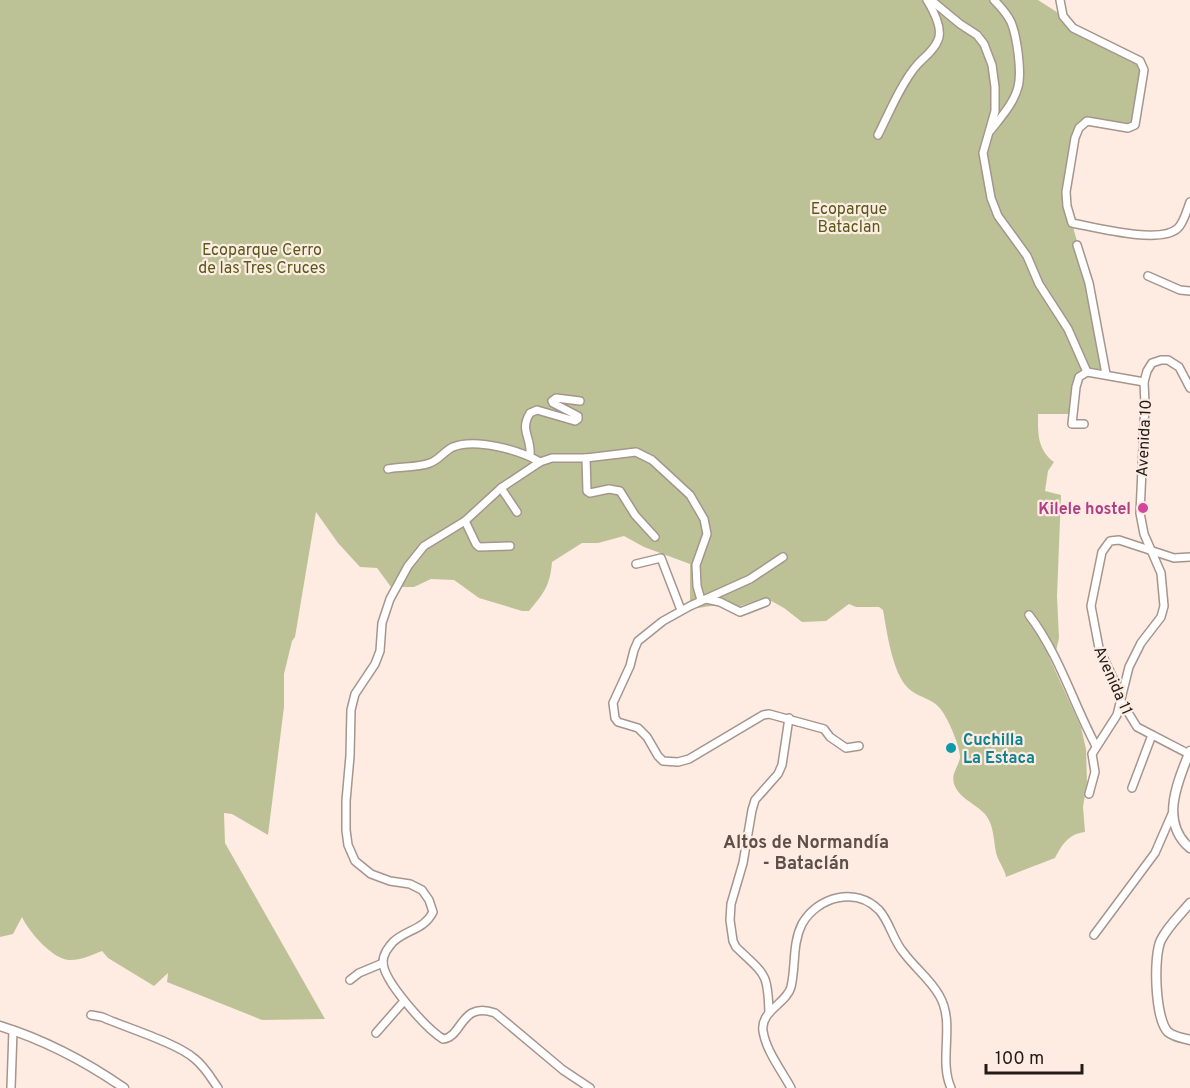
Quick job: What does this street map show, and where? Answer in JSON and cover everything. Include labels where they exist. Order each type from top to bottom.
[{"type":"street","points":[[929,0],[977,35],[984,44],[992,65],[995,87],[994,111],[983,153],[991,198],[998,216],[1027,256],[1039,284],[1068,328],[1087,372]]},
{"type":"street","points":[[878,135],[916,66],[931,51],[939,38],[939,30],[929,0]]},
{"type":"street","points":[[989,132],[1009,105],[1018,86],[1019,78],[1011,23],[994,0]]},
{"type":"street","points":[[1060,0],[1063,16],[1073,28],[1140,61],[1144,70],[1135,124],[1132,127],[1087,121],[1079,128],[1075,138],[1066,192],[1072,223],[1139,234],[1166,234],[1178,228],[1190,202]]},
{"type":"street","points":[[1077,245],[1089,283],[1106,374]]},
{"type":"street","points":[[1148,276],[1180,290],[1190,291]]},
{"type":"street","points":[[1084,424],[1072,424],[1076,387],[1079,377],[1087,372],[1144,382],[1152,363],[1168,360],[1179,368],[1190,388]]},
{"type":"street","name":"Avenida 10","points":[[1096,746],[1117,715],[1129,667],[1141,643],[1161,617],[1164,606],[1161,573],[1144,534],[1140,513],[1144,382]]},
{"type":"street","points":[[530,456],[531,446],[525,426],[530,412],[537,410],[575,421],[578,416],[552,401],[556,398],[580,400]]},
{"type":"street","points":[[388,469],[428,464],[452,447],[476,444],[530,456],[540,462]]},
{"type":"street","points":[[590,1088],[563,1070],[495,1013],[477,1011],[467,1016],[451,1036],[443,1039],[404,1001],[386,973],[383,963],[385,951],[405,933],[418,929],[429,920],[433,912],[422,890],[410,884],[390,881],[372,874],[355,861],[348,845],[346,801],[351,710],[355,694],[375,664],[380,651],[382,623],[390,599],[408,566],[424,546],[465,521],[501,488],[540,462],[552,458],[586,458],[636,452],[652,460],[690,495],[704,519],[707,534],[696,566],[697,586],[703,600]]},
{"type":"street","points":[[586,458],[587,491],[590,494],[609,489],[620,491],[635,515],[656,537]]},
{"type":"street","points":[[501,488],[517,512]]},
{"type":"street","points":[[465,521],[479,547],[510,546]]},
{"type":"street","name":"Avenida 11","points":[[1151,551],[1119,540],[1110,541],[1102,552],[1091,606],[1099,648],[1121,701],[1137,727],[1189,752]]},
{"type":"street","points":[[1151,551],[1174,558],[1190,557]]},
{"type":"street","points":[[636,564],[661,558],[681,610]]},
{"type":"street","points":[[783,558],[750,579],[681,610],[638,641],[613,703],[615,718],[618,722],[638,728],[647,737],[657,756],[663,760],[678,762],[701,753],[763,715],[769,714],[824,729],[838,744],[846,748],[860,746]]},
{"type":"street","points":[[703,600],[720,602],[740,612],[766,602]]},
{"type":"street","points":[[1029,615],[1038,626],[1058,664],[1096,746],[1092,754],[1095,772],[1089,794]]},
{"type":"street","points":[[769,1013],[769,986],[764,975],[733,942],[730,920],[731,904],[743,863],[755,800],[778,774],[782,765],[789,718]]},
{"type":"street","points":[[1131,788],[1152,735]]},
{"type":"street","points":[[1094,935],[1155,853],[1172,814],[1174,800],[1187,770],[1189,752]]},
{"type":"street","points":[[1172,814],[1177,833],[1190,848]]},
{"type":"street","points":[[791,1088],[765,1036],[763,1023],[791,989],[796,938],[806,918],[814,909],[835,897],[846,896],[863,900],[880,910],[902,952],[930,982],[945,1006],[946,1071],[951,1088]]},
{"type":"street","points":[[1190,903],[1160,941],[1157,954],[1158,1005],[1168,1031],[1190,1040]]},
{"type":"street","points":[[350,980],[359,973],[383,963]]},
{"type":"street","points":[[376,1033],[404,1001]]},
{"type":"street","points":[[92,1015],[175,1047],[193,1057],[205,1069],[218,1088]]},
{"type":"street","points":[[0,1026],[39,1039],[71,1054],[124,1088]]},
{"type":"street","points":[[11,1088],[13,1030]]},
{"type":"green space","name":"Ecoparque Cerro de las Tres Cruces","points":[[0,0],[1038,0],[1063,16],[1068,23],[1143,65],[1132,127],[1087,121],[1079,128],[1067,206],[1089,283],[1106,374],[1087,372],[1079,377],[1073,414],[1038,414],[1041,446],[1054,462],[1048,471],[1045,491],[1061,495],[1057,596],[1059,638],[1056,651],[1049,657],[1081,727],[1086,749],[1087,782],[1083,807],[1085,832],[1070,838],[1055,858],[1006,877],[997,856],[988,818],[959,793],[954,784],[953,777],[960,753],[951,727],[939,707],[912,691],[902,681],[891,651],[883,610],[879,607],[856,607],[849,604],[826,621],[802,622],[766,598],[740,606],[735,611],[717,605],[698,608],[690,601],[690,564],[644,547],[624,536],[598,543],[582,543],[552,562],[550,577],[542,594],[529,611],[522,611],[479,598],[454,580],[431,579],[414,587],[391,587],[377,568],[360,567],[338,543],[316,512],[295,637],[284,674],[284,707],[268,835],[232,814],[224,813],[225,843],[325,1019],[262,1020],[167,982],[168,973],[154,986],[108,958],[102,951],[79,959],[63,959],[42,944],[22,917],[13,934],[0,937]]},
{"type":"place","name":"Kilele hostel","points":[[1143,508]]},
{"type":"place","name":"Cuchilla La Estaca","points":[[951,748]]},
{"type":"district","name":"Altos de Normandía - Bataclán","points":[[806,852]]},
{"type":"park label","name":"Ecoparque Bataclan","points":[[849,217]]}]
